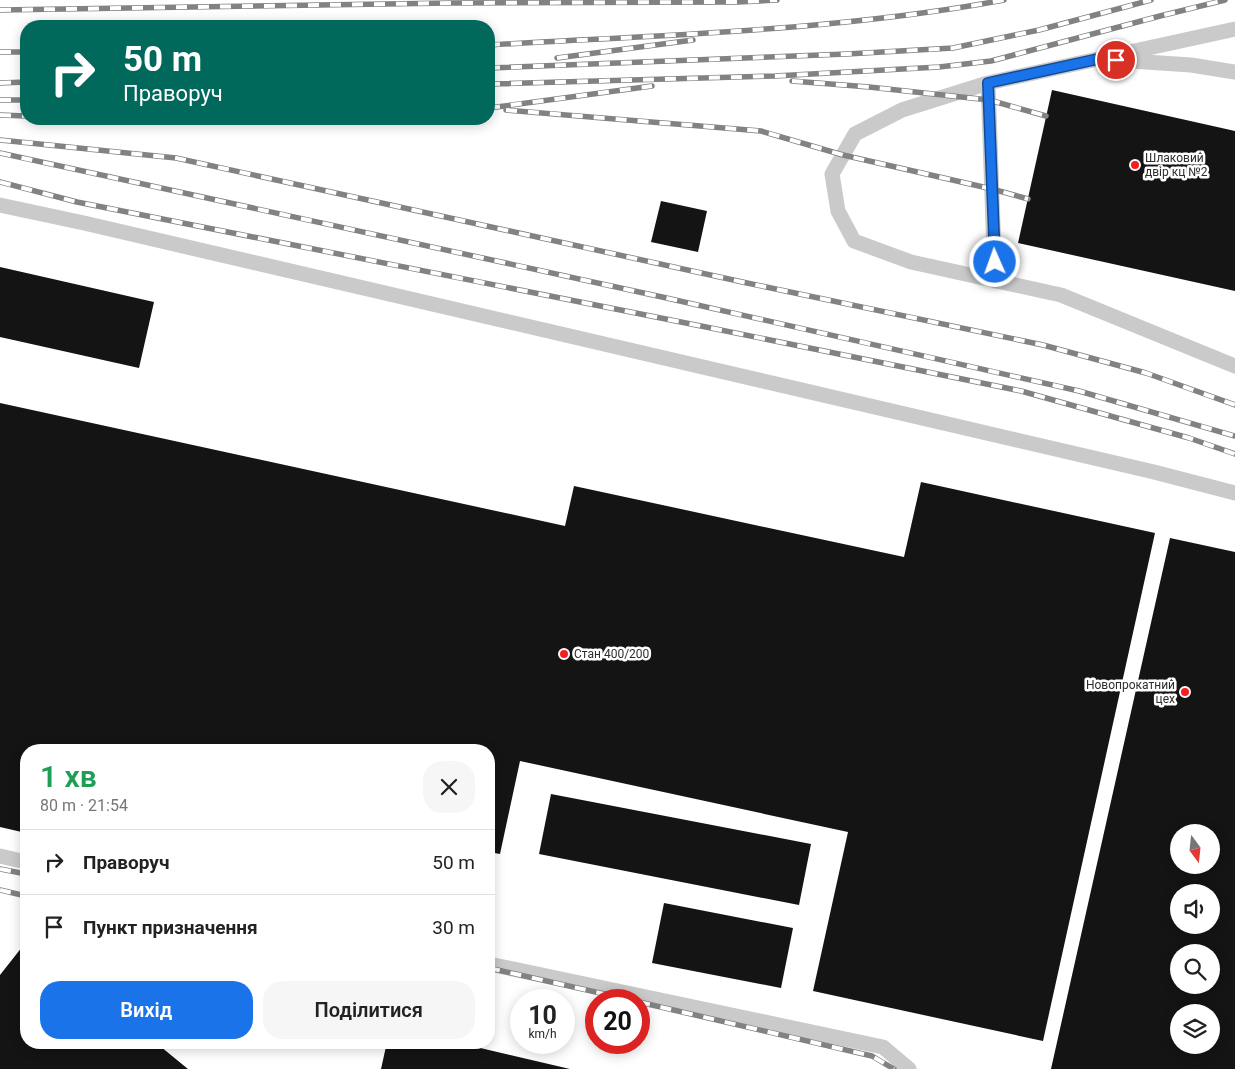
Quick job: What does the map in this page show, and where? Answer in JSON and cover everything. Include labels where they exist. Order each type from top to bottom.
[{"type":"lane","points":[[1235,29],[988,83],[902,110],[855,134],[832,174],[838,211],[854,240],[911,262],[1061,295],[1235,366]]},
{"type":"lane","points":[[1098,59],[1191,65],[1235,72]]},
{"type":"lane","points":[[988,83],[995,281]]},
{"type":"lane","points":[[0,205],[1086,456],[1235,493]]},
{"type":"lane","points":[[0,856],[20,861]]},
{"type":"lane","points":[[495,965],[883,1047],[909,1069]]},
{"type":"building","name":"Шлаковий двір кц №2","points":[[1052,90],[1235,131],[1235,291],[1018,243]]},
{"type":"building","points":[[661,201],[707,211],[698,252],[651,242]]},
{"type":"building","points":[[0,267],[154,302],[139,368],[0,337]]},
{"type":"building","name":"Стан 400/200","points":[[0,403],[565,526],[574,486],[904,557],[921,482],[1155,533],[1043,1041],[813,991],[848,832],[520,761],[500,854],[495,853],[495,744],[20,744],[20,832],[0,827]]},
{"type":"building","name":"Новопрокатний цех","points":[[1170,538],[1235,552],[1235,1069],[1051,1069]]},
{"type":"building","points":[[551,794],[811,844],[799,905],[539,854]]},
{"type":"building","points":[[664,903],[793,928],[781,988],[652,963]]},
{"type":"building","points":[[20,950],[20,1049],[164,1049],[188,1069],[0,1069],[0,975]]},
{"type":"building","points":[[385,1049],[485,1049],[570,1069],[381,1069]]},
{"type":"railway","points":[[0,10],[777,0]]},
{"type":"railway","points":[[495,45],[683,35],[812,25],[877,19],[1004,0]]},
{"type":"railway","points":[[495,68],[953,48],[1039,30],[1151,0]]},
{"type":"railway","points":[[495,84],[775,76],[939,67],[991,61],[1225,0]]},
{"type":"railway","points":[[557,58],[693,40]]},
{"type":"railway","points":[[0,52],[20,52]]},
{"type":"railway","points":[[792,81],[989,100],[1046,116]]},
{"type":"railway","points":[[0,83],[20,82]]},
{"type":"railway","points":[[495,107],[652,86]]},
{"type":"railway","points":[[0,100],[20,100]]},
{"type":"railway","points":[[506,110],[761,131],[843,155],[1028,199]]},
{"type":"railway","points":[[0,115],[20,116]]},
{"type":"railway","points":[[0,140],[176,158],[747,283],[1043,345],[1146,373],[1235,405]]},
{"type":"railway","points":[[0,153],[662,297],[1079,391],[1235,436]]},
{"type":"railway","points":[[0,182],[77,202],[1021,391],[1189,438],[1235,454]]},
{"type":"railway","points":[[0,869],[20,873]]},
{"type":"railway","points":[[0,890],[20,895]]},
{"type":"railway","points":[[495,969],[585,990]]},
{"type":"railway","points":[[650,1005],[872,1056],[894,1069]]},
{"type":"place","name":"Шлаковий двір кц №2","points":[[1135,165]]},
{"type":"place","name":"Стан 400/200","points":[[564,654]]},
{"type":"place","name":"Новопрокатний цех","points":[[1185,692]]},
{"type":"route","points":[[995,262],[988,83],[1098,59],[1116,60]]}]
